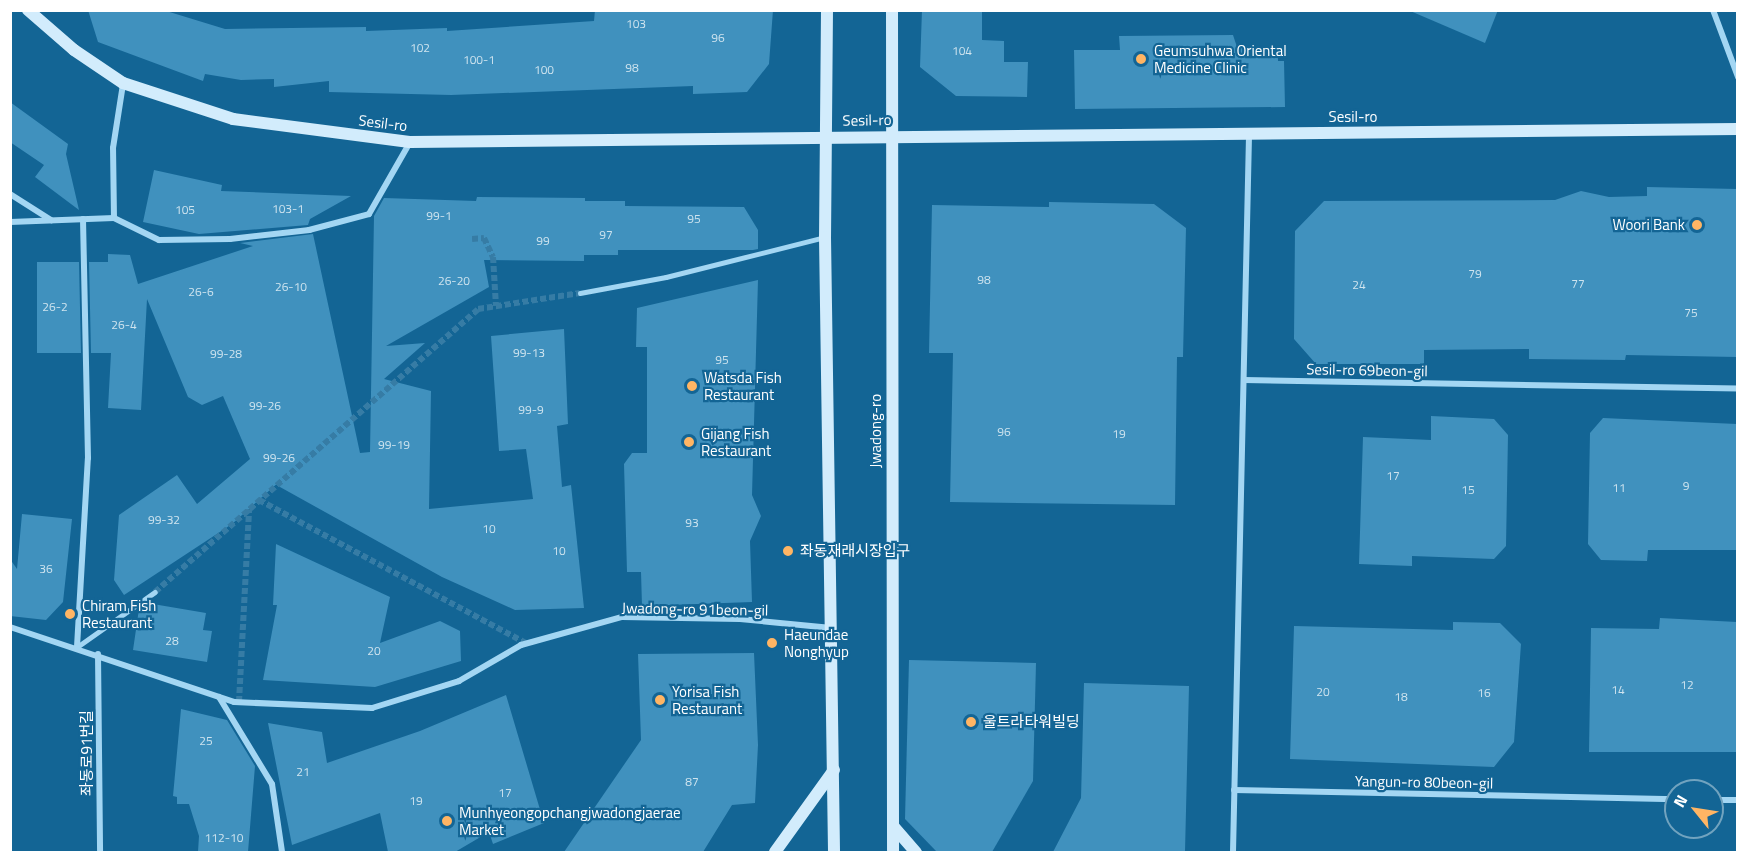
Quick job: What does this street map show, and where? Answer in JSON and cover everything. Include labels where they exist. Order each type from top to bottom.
[{"type":"main road","name":"Sesil-ro","points":[[28,10],[74,50],[123,83],[233,118],[410,142],[892,135],[1737,129]]},
{"type":"main road","points":[[827,10],[825,237],[834,852]]},
{"type":"main road","name":"Jwadong-ro","points":[[892,10],[893,852]]},
{"type":"main road","points":[[775,852],[834,770]]},
{"type":"main road","points":[[893,826],[916,852]]},
{"type":"street","points":[[1713,10],[1737,77]]},
{"type":"street","points":[[114,218],[113,148],[123,83]]},
{"type":"street","points":[[1233,852],[1249,133]]},
{"type":"street","points":[[10,222],[114,218],[159,240],[230,239],[309,230],[369,214],[410,142]]},
{"type":"street","points":[[10,194],[52,221]]},
{"type":"street","points":[[76,647],[88,458],[83,219]]},
{"type":"street","name":"Sesil-ro 69beon-gil","points":[[1244,380],[1737,389]]},
{"type":"street","name":"Jwadong-ro 91beon-gil","points":[[10,627],[98,654],[234,702],[372,708],[459,681],[521,645],[622,616],[740,619],[832,628]]},
{"type":"street","name":"좌동로91번길","points":[[98,654],[100,852]]},
{"type":"street","points":[[219,696],[272,784],[282,852]]},
{"type":"street","name":"Yangun-ro 80beon-gil","points":[[1234,790],[1664,799]]},
{"type":"lane","points":[[580,293],[666,277],[825,237]]},
{"type":"lane","points":[[76,647],[155,592]]},
{"type":"building","points":[[88,10],[163,10],[225,29],[366,27],[366,31],[447,28],[447,31],[594,21],[595,10],[773,10],[769,64],[747,92],[693,94],[693,86],[451,95],[329,92],[329,81],[274,87],[274,79],[241,80],[205,74],[203,81],[98,42]]},
{"type":"building","points":[[922,10],[982,10],[982,40],[1004,41],[1004,62],[1028,62],[1027,97],[956,96],[920,67]]},
{"type":"building","points":[[1408,10],[1498,10],[1485,43]]},
{"type":"building","points":[[1233,35],[1237,47],[1278,47],[1278,61],[1284,61],[1285,107],[1075,109],[1074,50],[1120,50],[1119,36]]},
{"type":"building","points":[[10,102],[68,144],[66,154],[79,210],[35,177],[44,165],[10,142]]},
{"type":"building","points":[[154,170],[222,185],[221,191],[351,196],[310,219],[308,225],[199,234],[143,222]]},
{"type":"building","points":[[1647,187],[1737,189],[1737,357],[1626,355],[1625,360],[1529,359],[1529,349],[1424,350],[1424,364],[1316,364],[1294,339],[1295,231],[1324,201],[1555,200],[1581,191],[1609,197],[1647,196]]},
{"type":"building","points":[[477,197],[585,198],[585,201],[625,201],[625,206],[744,207],[758,230],[758,249],[753,250],[618,250],[618,255],[584,255],[584,261],[484,260],[489,287],[386,346],[425,343],[384,379],[431,391],[429,509],[533,499],[526,449],[499,451],[491,336],[564,329],[568,424],[557,426],[562,487],[571,485],[584,608],[515,610],[442,577],[280,487],[280,481],[232,524],[124,595],[114,580],[119,515],[177,475],[197,504],[250,459],[223,396],[202,405],[188,397],[147,299],[141,410],[108,408],[111,353],[91,353],[89,262],[108,262],[108,254],[130,255],[138,284],[253,246],[240,243],[313,234],[360,453],[370,452],[374,216],[384,198],[476,201]]},
{"type":"building","points":[[1049,202],[1154,204],[1186,228],[1183,357],[1177,357],[1175,505],[950,502],[953,353],[929,353],[932,205],[1049,207]]},
{"type":"building","points":[[37,262],[79,262],[81,353],[37,353]]},
{"type":"building","points":[[758,280],[752,495],[761,516],[750,541],[752,602],[642,606],[641,572],[627,572],[624,464],[632,453],[647,453],[647,347],[636,347],[637,308]]},
{"type":"building","points":[[1431,416],[1494,419],[1508,435],[1506,546],[1494,559],[1412,556],[1412,566],[1359,564],[1363,437],[1431,440]]},
{"type":"building","points":[[1603,418],[1737,424],[1737,550],[1648,550],[1647,561],[1601,560],[1588,544],[1590,433]]},
{"type":"building","points":[[22,514],[72,519],[63,602],[46,620],[10,616],[10,559],[17,569]]},
{"type":"building","points":[[276,544],[390,597],[380,643],[440,621],[460,631],[461,661],[375,687],[263,680],[277,605],[273,605]]},
{"type":"building","points":[[147,603],[206,613],[203,630],[212,631],[207,662],[133,650],[139,609]]},
{"type":"building","points":[[1660,618],[1737,622],[1737,752],[1589,752],[1591,628],[1659,629]]},
{"type":"building","points":[[1453,622],[1500,623],[1521,644],[1514,742],[1494,767],[1290,759],[1294,626],[1453,630]]},
{"type":"building","points":[[754,653],[758,745],[755,803],[732,805],[703,852],[564,852],[641,740],[638,654]]},
{"type":"building","name":"울트라타워빌딩","points":[[909,660],[1036,663],[1033,781],[992,852],[937,852],[905,819]]},
{"type":"building","points":[[1084,683],[1189,686],[1185,852],[1053,852],[1081,798]]},
{"type":"building","points":[[506,695],[544,823],[493,844],[489,832],[455,852],[388,852],[380,813],[292,845],[268,723],[322,732],[327,763],[420,731]]},
{"type":"building","points":[[181,709],[227,720],[255,766],[248,852],[198,852],[199,836],[189,804],[177,804],[177,797],[173,796]]},
{"type":"tunnel","points":[[472,239],[484,238],[493,257],[496,306]]},
{"type":"tunnel","points":[[155,592],[478,309],[580,293]]},
{"type":"tunnel","points":[[259,500],[527,644]]},
{"type":"tunnel","points":[[239,702],[249,509]]},
{"type":"place","name":"Geumsuhwa Oriental Medicine Clinic","points":[[1141,59]]},
{"type":"place","name":"Woori Bank","points":[[1697,225]]},
{"type":"place","name":"Watsda Fish Restaurant","points":[[692,386]]},
{"type":"place","name":"Gijang Fish Restaurant","points":[[689,442]]},
{"type":"place","name":"좌동재래시장입구","points":[[788,551]]},
{"type":"place","name":"Chiram Fish Restaurant","points":[[70,614]]},
{"type":"place","name":"Haeundae Nonghyup","points":[[772,643]]},
{"type":"place","name":"Yorisa Fish Restaurant","points":[[660,700]]},
{"type":"place","name":"울트라타워빌딩","points":[[971,722]]},
{"type":"place","name":"Munhyeongopchangjwadongjaerae Market","points":[[447,821]]}]
